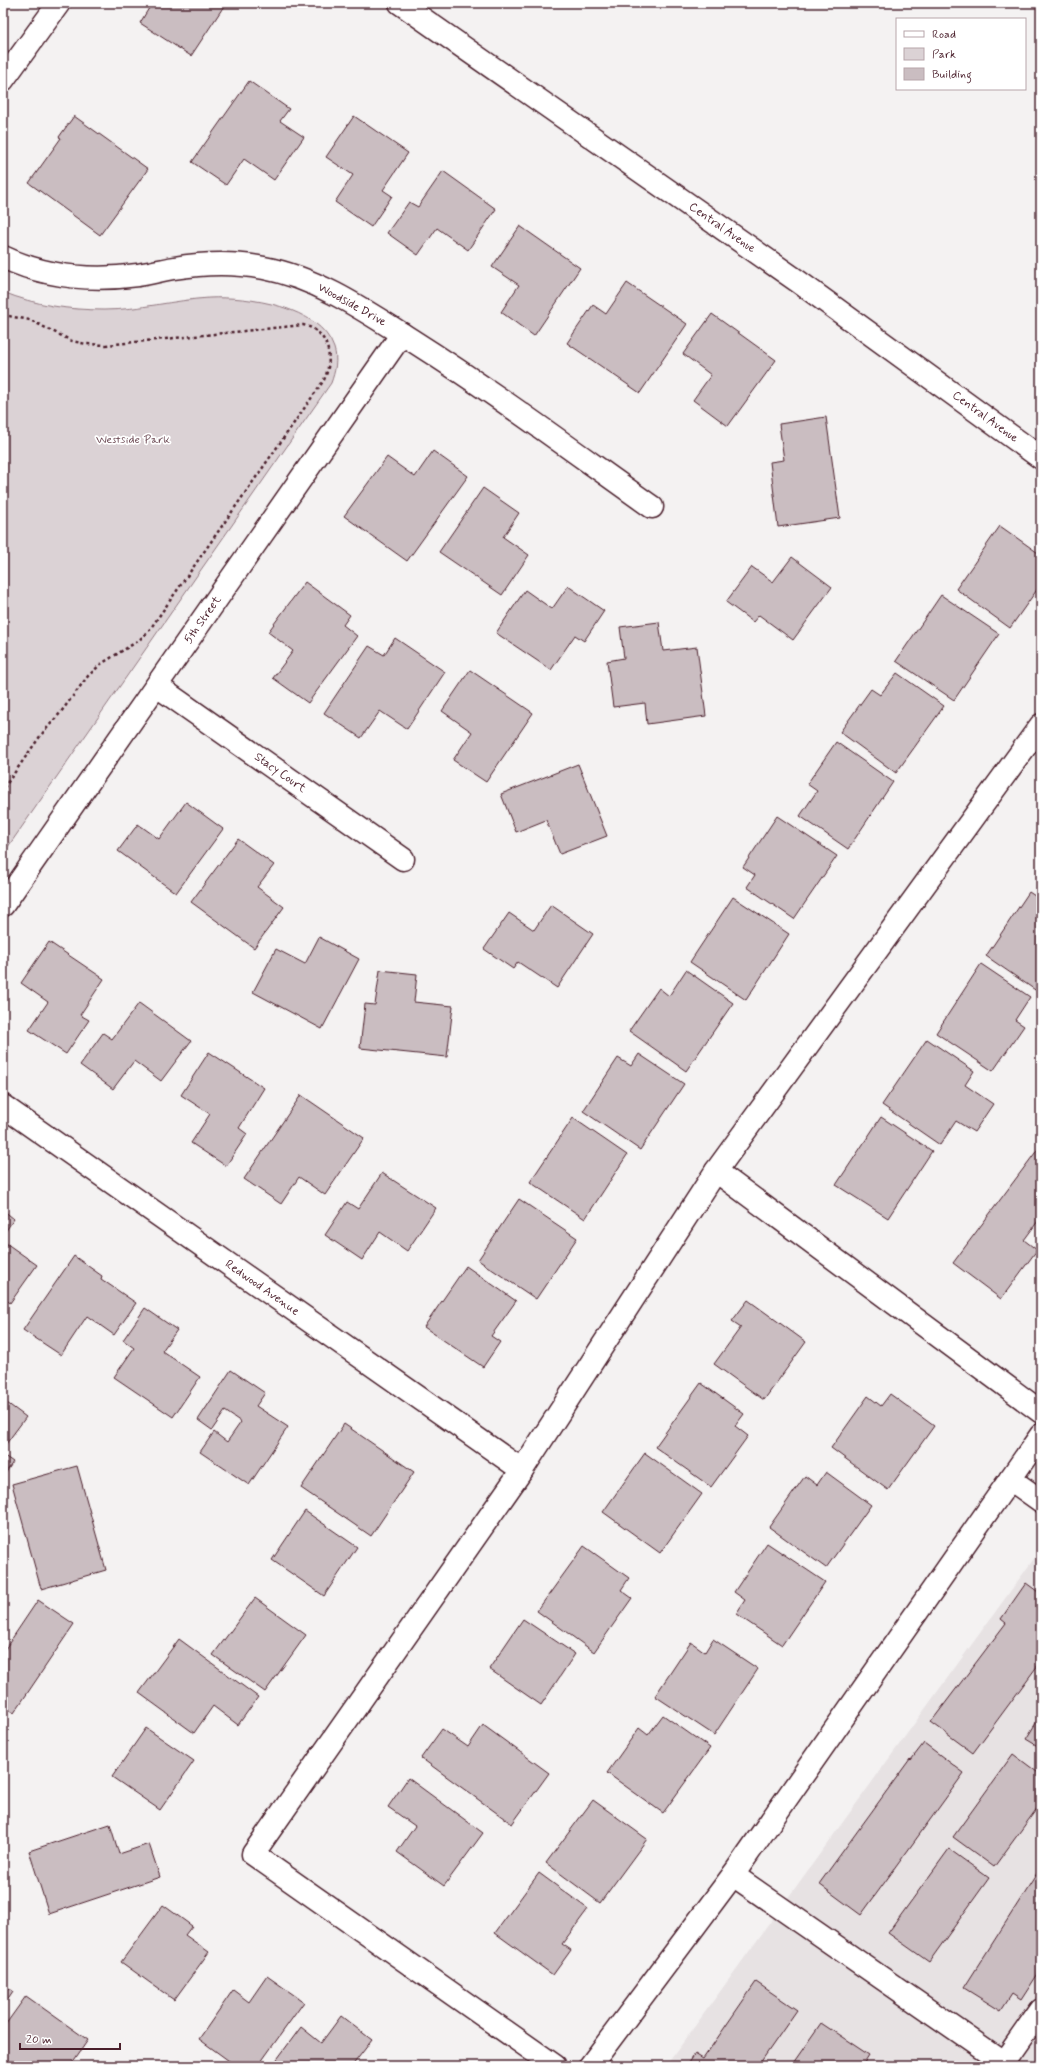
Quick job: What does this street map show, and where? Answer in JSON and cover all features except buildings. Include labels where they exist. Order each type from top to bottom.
[{"type":"street","points":[[3,80],[58,3]]},
{"type":"street","name":"Central Avenue","points":[[400,3],[799,282],[1041,458]]},
{"type":"street","name":"Woodside Drive","points":[[3,257],[16,264],[44,272],[75,277],[106,278],[139,275],[206,264],[236,263],[267,268],[296,277],[326,289],[402,334],[456,369],[652,507]]},
{"type":"street","name":"5th Street","points":[[3,905],[402,334]]},
{"type":"street","name":"Stacy Court","points":[[157,686],[403,859]]},
{"type":"street","points":[[555,2066],[252,1854],[522,1470],[716,1171],[1041,725]]},
{"type":"street","name":"Redwood Avenue","points":[[3,1106],[522,1470]]},
{"type":"street","points":[[716,1171],[1041,1412]]},
{"type":"street","points":[[590,2066],[733,1875],[1041,1435]]},
{"type":"street","points":[[1010,1479],[1041,1501]]},
{"type":"street","points":[[733,1875],[1002,2064],[1041,2009]]},
{"type":"path","points":[[3,315],[30,320],[58,335],[86,344],[106,345],[303,325],[318,332],[324,339],[329,349],[330,360],[329,369],[324,380],[148,632],[138,641],[100,664],[88,676],[61,712],[41,735],[3,789]]},
{"type":"shaded area","points":[[1041,1549],[1041,2066],[666,2066]]},
{"type":"green space","name":"Westside Park","points":[[3,292],[15,297],[52,306],[91,310],[117,310],[209,298],[243,299],[262,302],[280,306],[298,313],[314,322],[326,334],[334,348],[336,361],[331,383],[3,854]]}]
